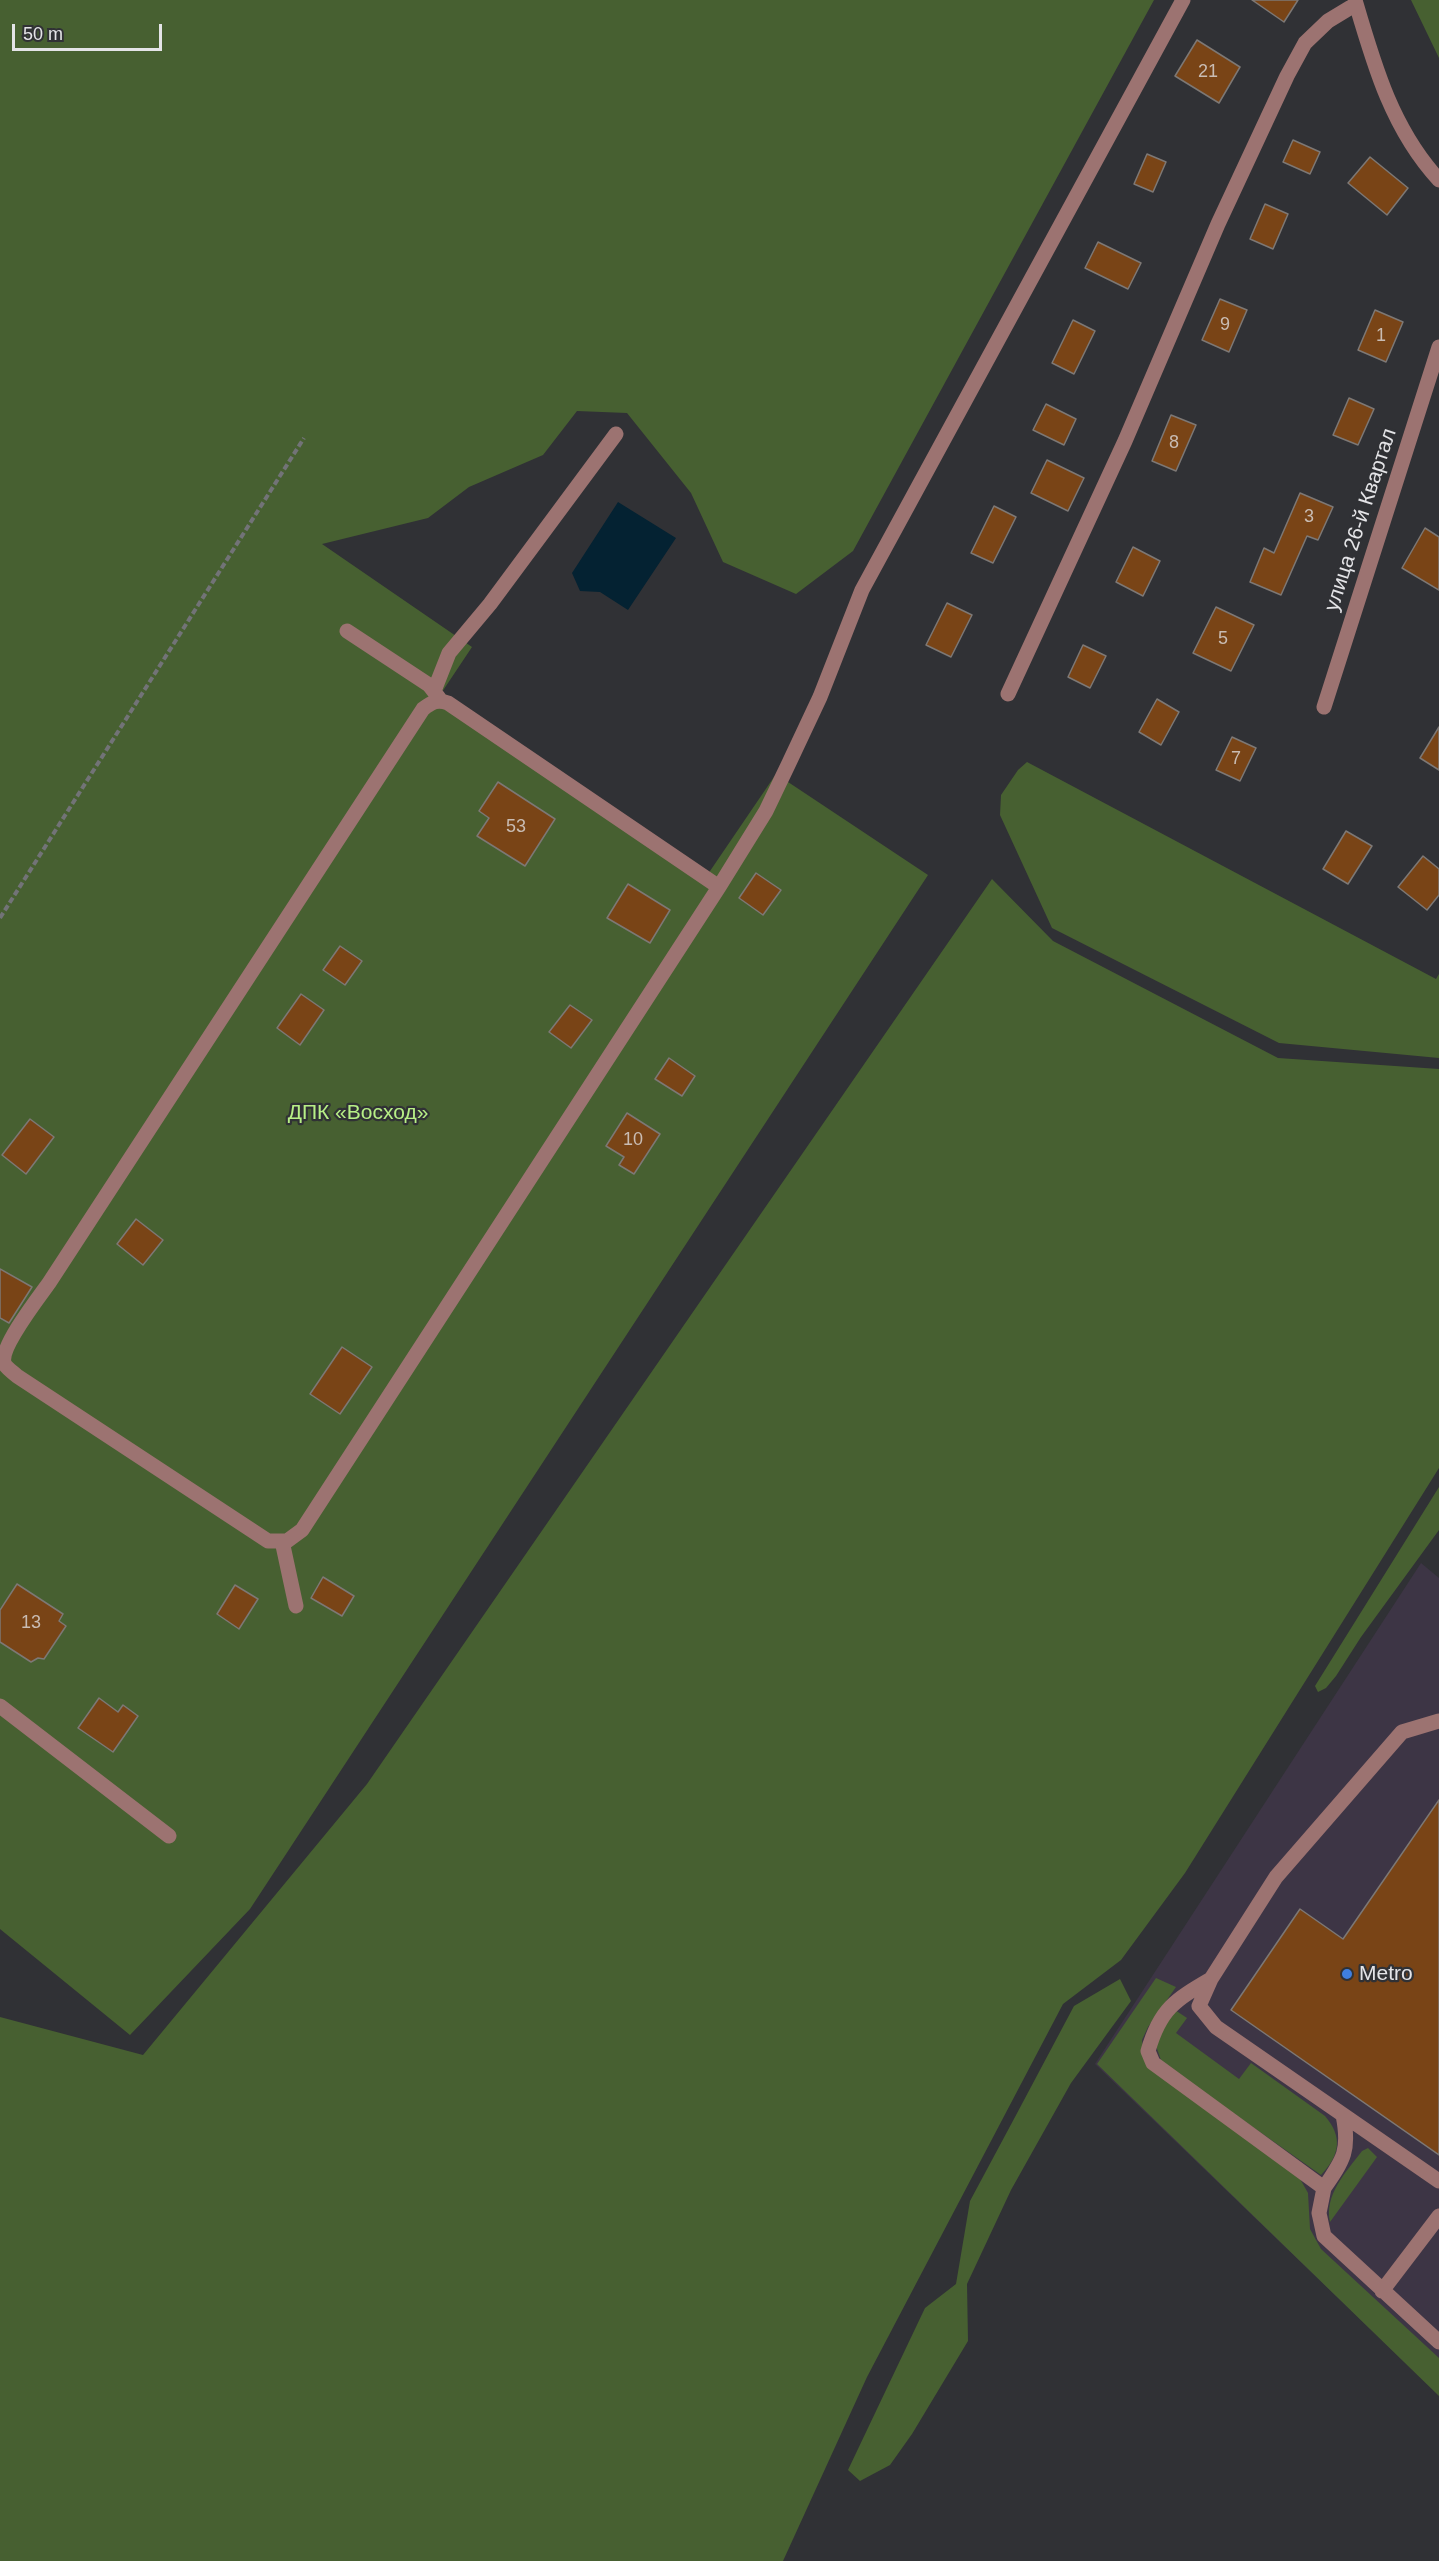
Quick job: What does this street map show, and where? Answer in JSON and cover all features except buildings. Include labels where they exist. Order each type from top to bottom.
[{"type":"street","points":[[616,434],[490,604],[449,653],[437,695],[423,709],[50,1283],[9,1340],[3,1355],[2,1364],[17,1376],[268,1541],[287,1541],[302,1530],[766,811],[820,697],[862,590],[1183,0]]},
{"type":"street","points":[[1008,694],[1125,441],[1218,224],[1287,76],[1305,43],[1328,21],[1355,2],[1377,77],[1409,140],[1439,180]]},
{"type":"street","name":"улица 26-й Квартал","points":[[1324,707],[1439,347]]},
{"type":"street","points":[[347,632],[429,685],[448,703],[719,887]]},
{"type":"street","points":[[282,1541],[296,1606]]},
{"type":"street","points":[[0,1706],[169,1836]]},
{"type":"street","points":[[1439,1722],[1402,1732],[1276,1877],[1211,1979],[1199,2006],[1216,2027],[1439,2181]]},
{"type":"street","points":[[1211,1979],[1175,2000],[1154,2030],[1148,2051],[1154,2063],[1324,2188]]},
{"type":"street","points":[[1343,2115],[1348,2139],[1341,2164],[1324,2188],[1318,2213],[1324,2236],[1439,2342]]},
{"type":"street","points":[[1382,2291],[1439,2216]]},
{"type":"path","points":[[0,918],[304,438]]},
{"type":"shaded area","points":[[1421,1563],[1439,1578],[1439,2395],[1095,2064]]},
{"type":"green space","name":"ДПК «Восход»","points":[[0,0],[1154,0],[853,551],[796,594],[723,562],[691,493],[627,413],[577,411],[543,455],[469,487],[428,518],[322,544],[472,647],[442,692],[708,874],[776,774],[928,875],[250,1909],[130,2035],[0,1929]]},
{"type":"green space","points":[[1411,0],[1439,0],[1439,58]]},
{"type":"green space","points":[[1027,762],[1436,979],[1439,974],[1439,1058],[1279,1043],[1052,928],[1000,815],[1001,795],[1018,770]]},
{"type":"green space","points":[[992,879],[1053,941],[1278,1058],[1439,1069],[1439,1468],[1185,1873],[1121,1960],[1063,2004],[867,2377],[783,2561],[0,2561],[0,2017],[143,2055],[367,1784]]},
{"type":"green space","points":[[1439,1487],[1439,1530],[1361,1637],[1336,1676],[1326,1688],[1318,1692],[1315,1686]]},
{"type":"green space","points":[[1156,1978],[1176,1987],[1148,2027],[1142,2040],[1144,2056],[1299,2177],[1308,2193],[1310,2229],[1321,2249],[1439,2358],[1439,2396],[1097,2064]]},
{"type":"green space","points":[[1120,1979],[1131,2001],[1071,2083],[1011,2190],[967,2284],[968,2341],[912,2434],[890,2465],[860,2481],[848,2470],[925,2308],[956,2284],[970,2201],[1074,2006]]},
{"type":"green space","points":[[1175,2010],[1187,2018],[1176,2033],[1239,2079],[1251,2063],[1325,2116],[1335,2131],[1337,2146],[1332,2160],[1321,2175],[1162,2063],[1155,2043]]},
{"type":"green space","points":[[1368,2148],[1377,2157],[1330,2222],[1330,2202],[1333,2193],[1362,2151]]},
{"type":"water","points":[[618,502],[676,538],[628,610],[600,592],[580,591],[572,573]]},
{"type":"place","name":"Metro","points":[[1347,1974]]}]
